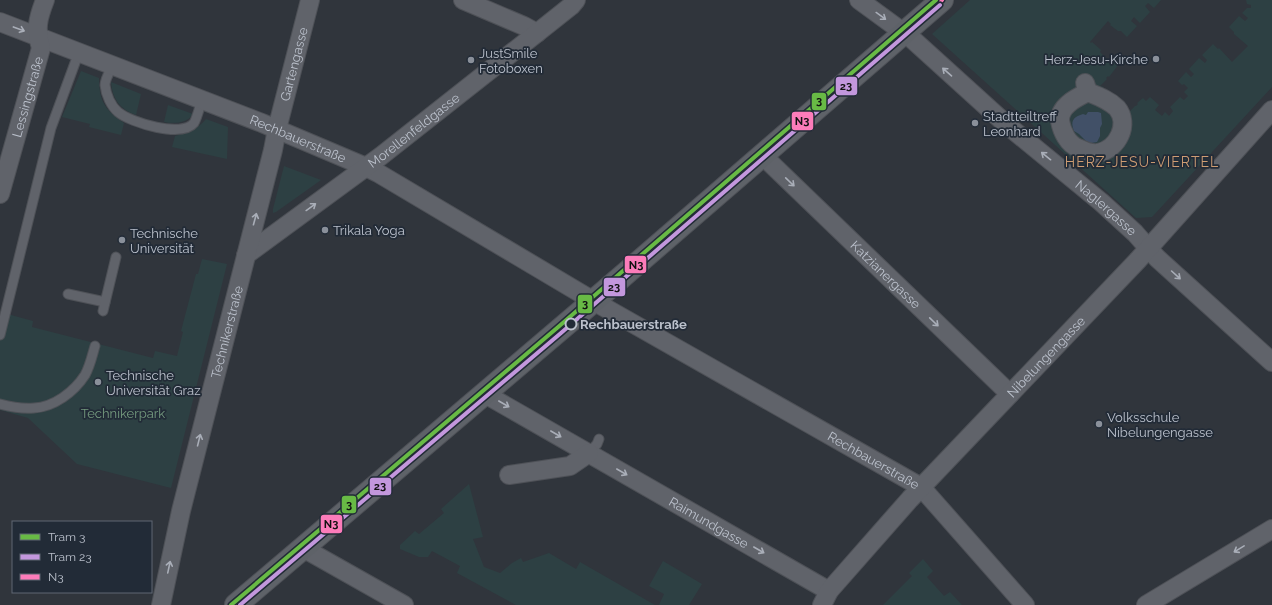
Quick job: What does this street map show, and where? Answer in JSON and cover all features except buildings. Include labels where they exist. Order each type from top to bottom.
[{"type":"main road","points":[[236,605],[594,301],[942,0]]},
{"type":"street","name":"Lessingstraße","points":[[0,194],[41,48],[38,36],[38,18],[45,0]]},
{"type":"street","name":"Gartengasse","points":[[277,129],[310,0]]},
{"type":"street","points":[[463,0],[537,33]]},
{"type":"street","name":"Morellenfeldgasse","points":[[246,255],[366,167],[571,6],[576,0]]},
{"type":"street","name":"Naglergasse","points":[[859,0],[911,38],[1007,125],[1101,202],[1135,233],[1157,258],[1272,362]]},
{"type":"street","name":"Rechbauerstraße","points":[[0,22],[277,129],[366,167],[594,301],[921,487],[1025,605]]},
{"type":"street","points":[[1086,88],[1099,96],[1112,100],[1122,119],[1125,132],[1119,137],[1111,148],[1098,157],[1072,147],[1058,120],[1063,110],[1071,100],[1086,88]]},
{"type":"street","name":"Nibelungengasse","points":[[825,598],[921,487],[1148,248],[1272,110]]},
{"type":"street","name":"Technikerstraße","points":[[161,605],[180,511],[273,150],[277,129]]},
{"type":"street","name":"Katzianergasse","points":[[762,155],[1010,394]]},
{"type":"street","name":"Raimundgasse","points":[[485,394],[594,446],[825,598]]},
{"type":"street","points":[[509,475],[570,466],[594,446]]},
{"type":"street","points":[[1146,605],[1272,528]]},
{"type":"street","points":[[303,548],[404,605]]},
{"type":"lane","points":[[0,335],[51,128],[79,52]]},
{"type":"lane","points":[[113,65],[105,84],[110,102],[120,114],[141,123],[169,129],[185,128],[194,123],[202,100]]},
{"type":"lane","points":[[68,294],[104,307],[116,257]]},
{"type":"lane","points":[[0,404],[20,408],[36,408],[46,406],[62,398],[77,386],[85,374],[91,362],[95,346]]},
{"type":"green space","points":[[970,0],[1161,0],[1154,8],[1148,3],[1145,6],[1150,12],[1140,23],[1134,17],[1131,21],[1137,26],[1127,37],[1121,31],[1118,31],[1110,25],[1111,24],[1108,21],[1090,42],[1101,50],[1100,52],[1109,61],[1113,58],[1119,64],[1100,86],[1102,86],[1128,113],[1143,98],[1146,101],[1150,97],[1159,105],[1155,110],[1162,116],[1165,112],[1169,116],[1173,111],[1170,107],[1180,97],[1184,100],[1188,96],[1184,92],[1188,88],[1178,81],[1186,72],[1191,77],[1194,74],[1189,69],[1199,58],[1205,63],[1207,60],[1202,55],[1213,44],[1218,49],[1219,48],[1232,62],[1248,46],[1234,34],[1229,27],[1239,16],[1245,21],[1248,18],[1242,13],[1247,8],[1251,8],[1251,5],[1247,4],[1246,0],[1272,0],[1272,87],[1152,217],[1136,218],[932,34]]},
{"type":"green space","points":[[81,71],[99,78],[100,93],[104,104],[112,114],[124,123],[121,135],[89,127],[90,124],[62,117]]},
{"type":"green space","points":[[111,82],[141,94],[136,115],[121,107],[113,93]]},
{"type":"green space","points":[[168,105],[193,114],[184,121],[172,123],[164,122]]},
{"type":"green space","points":[[206,119],[228,127],[227,159],[172,147],[175,136],[192,130]]},
{"type":"green space","points":[[284,166],[321,180],[273,213],[273,209]]},
{"type":"green space","name":"Technikerpark","points":[[202,259],[227,264],[171,488],[77,464],[28,418],[0,410],[0,312],[33,321],[32,327],[153,358],[155,351],[177,356],[183,332],[181,331],[196,274],[198,274]]},
{"type":"green space","points":[[469,484],[483,537],[473,539],[484,567],[500,573],[521,558],[523,562],[549,553],[576,569],[580,562],[655,605],[516,605],[457,573],[460,566],[432,551],[428,557],[419,557],[400,549],[400,545],[415,531],[419,534],[444,513],[441,509]]},
{"type":"green space","points":[[923,559],[933,571],[927,577],[944,596],[950,592],[962,605],[883,605],[912,576],[909,573]]},
{"type":"green space","points":[[663,561],[702,584],[689,605],[659,605],[664,594],[649,586]]},
{"type":"water","points":[[1088,112],[1101,113],[1102,124],[1100,128],[1100,136],[1097,142],[1091,143],[1086,141],[1074,131],[1072,125],[1075,118],[1083,114],[1086,115]]},
{"type":"tram line","name":"3","points":[[231,605],[557,328],[936,0]]},
{"type":"tram line","name":"23","points":[[240,605],[561,333],[940,5]]},
{"type":"transit line","name":"N3","points":[[236,605],[610,287],[942,0]]},
{"type":"place","name":"Herz-Jesu-Kirche","points":[[1156,59]]},
{"type":"place","name":"JustSmile Fotoboxen","points":[[471,60]]},
{"type":"place","name":"Stadtteiltreff Leonhard","points":[[975,123]]},
{"type":"place","name":"Trikala Yoga","points":[[325,230]]},
{"type":"place","name":"Technische Universität","points":[[122,240]]},
{"type":"place","name":"Rechbauerstraße","points":[[571,324]]},
{"type":"place","name":"Technische Universität Graz","points":[[98,382]]},
{"type":"place","name":"Volksschule Nibelungengasse","points":[[1099,424]]},
{"type":"district","name":"HERZ-JESU-VIERTEL","points":[[1142,162]]}]
